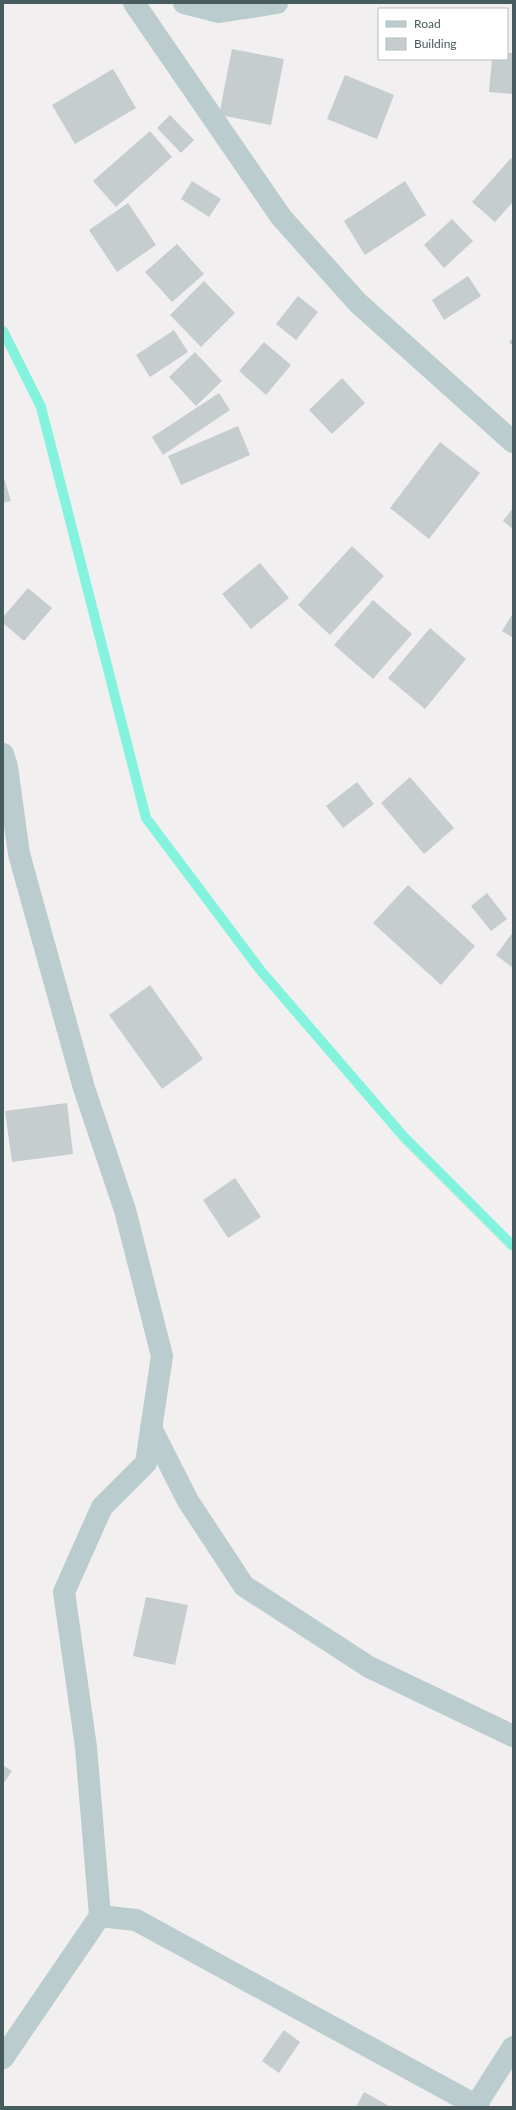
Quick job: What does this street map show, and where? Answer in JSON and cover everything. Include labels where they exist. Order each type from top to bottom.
[{"type":"street","points":[[134,3],[281,217],[358,303],[513,442]]},
{"type":"street","points":[[184,3],[219,12],[277,3]]},
{"type":"street","points":[[3,2058],[100,1916],[86,1747],[64,1592],[102,1507],[146,1463],[162,1356],[125,1210],[84,1088],[19,854],[5,761]]},
{"type":"street","points":[[151,1428],[188,1501],[244,1586],[369,1667],[513,1736]]},
{"type":"street","points":[[100,1916],[136,1920],[478,2106],[513,2047]]},
{"type":"building","points":[[232,49],[284,59],[271,125],[219,115]]},
{"type":"building","points":[[508,53],[513,53],[513,94],[489,92],[492,60],[508,60]]},
{"type":"building","points":[[113,69],[136,108],[75,144],[52,105]]},
{"type":"building","points":[[345,75],[394,95],[377,139],[327,119]]},
{"type":"building","points":[[170,115],[194,140],[181,153],[157,128]]},
{"type":"building","points":[[150,131],[172,157],[116,207],[93,181]]},
{"type":"building","points":[[511,158],[513,160],[513,202],[495,222],[472,202]]},
{"type":"building","points":[[192,181],[221,199],[209,217],[181,199]]},
{"type":"building","points":[[405,181],[426,215],[365,255],[344,221]]},
{"type":"building","points":[[128,203],[156,245],[117,272],[89,230]]},
{"type":"building","points":[[452,219],[473,241],[444,268],[424,245]]},
{"type":"building","points":[[177,244],[204,274],[172,302],[145,272]]},
{"type":"building","points":[[468,276],[481,296],[444,320],[432,300]]},
{"type":"building","points":[[204,281],[235,313],[201,347],[170,315]]},
{"type":"building","points":[[298,296],[318,312],[296,340],[276,324]]},
{"type":"building","points":[[174,330],[188,352],[150,377],[136,355]]},
{"type":"building","points":[[513,338],[513,346],[509,342]]},
{"type":"building","points":[[264,342],[291,365],[266,395],[239,371]]},
{"type":"building","points":[[195,352],[222,381],[196,406],[169,377]]},
{"type":"building","points":[[342,378],[365,403],[332,434],[309,410]]},
{"type":"building","points":[[219,393],[230,410],[163,455],[152,437]]},
{"type":"building","points":[[238,426],[250,455],[181,485],[168,456]]},
{"type":"building","points":[[440,442],[480,473],[429,539],[390,508]]},
{"type":"building","points":[[3,475],[11,501],[3,503]]},
{"type":"building","points":[[513,508],[513,529],[503,521]]},
{"type":"building","points":[[352,546],[384,576],[330,635],[298,605]]},
{"type":"building","points":[[260,563],[289,598],[251,629],[222,594]]},
{"type":"building","points":[[28,588],[52,608],[24,641],[3,623],[3,617]]},
{"type":"building","points":[[373,600],[412,634],[373,679],[334,645]]},
{"type":"building","points":[[513,613],[513,638],[502,631]]},
{"type":"building","points":[[430,628],[466,659],[425,709],[388,678]]},
{"type":"building","points":[[410,777],[454,828],[424,854],[381,803]]},
{"type":"building","points":[[357,782],[374,804],[343,828],[326,806]]},
{"type":"building","points":[[408,885],[475,946],[441,985],[373,923]]},
{"type":"building","points":[[487,893],[507,919],[491,931],[471,906]]},
{"type":"building","points":[[513,932],[513,968],[496,955]]},
{"type":"building","points":[[150,985],[203,1059],[162,1089],[109,1015]]},
{"type":"building","points":[[67,1103],[73,1154],[12,1162],[5,1111]]},
{"type":"building","points":[[235,1178],[261,1217],[228,1238],[203,1200]]},
{"type":"building","points":[[146,1597],[188,1605],[175,1665],[133,1656]]},
{"type":"building","points":[[3,1765],[12,1771],[3,1784]]},
{"type":"building","points":[[284,2030],[300,2042],[279,2073],[262,2061]]},
{"type":"building","points":[[364,2092],[391,2107],[356,2107]]},
{"type":"waterway","points":[[3,331],[41,407],[146,818],[261,971],[404,1137],[513,1246]]}]
